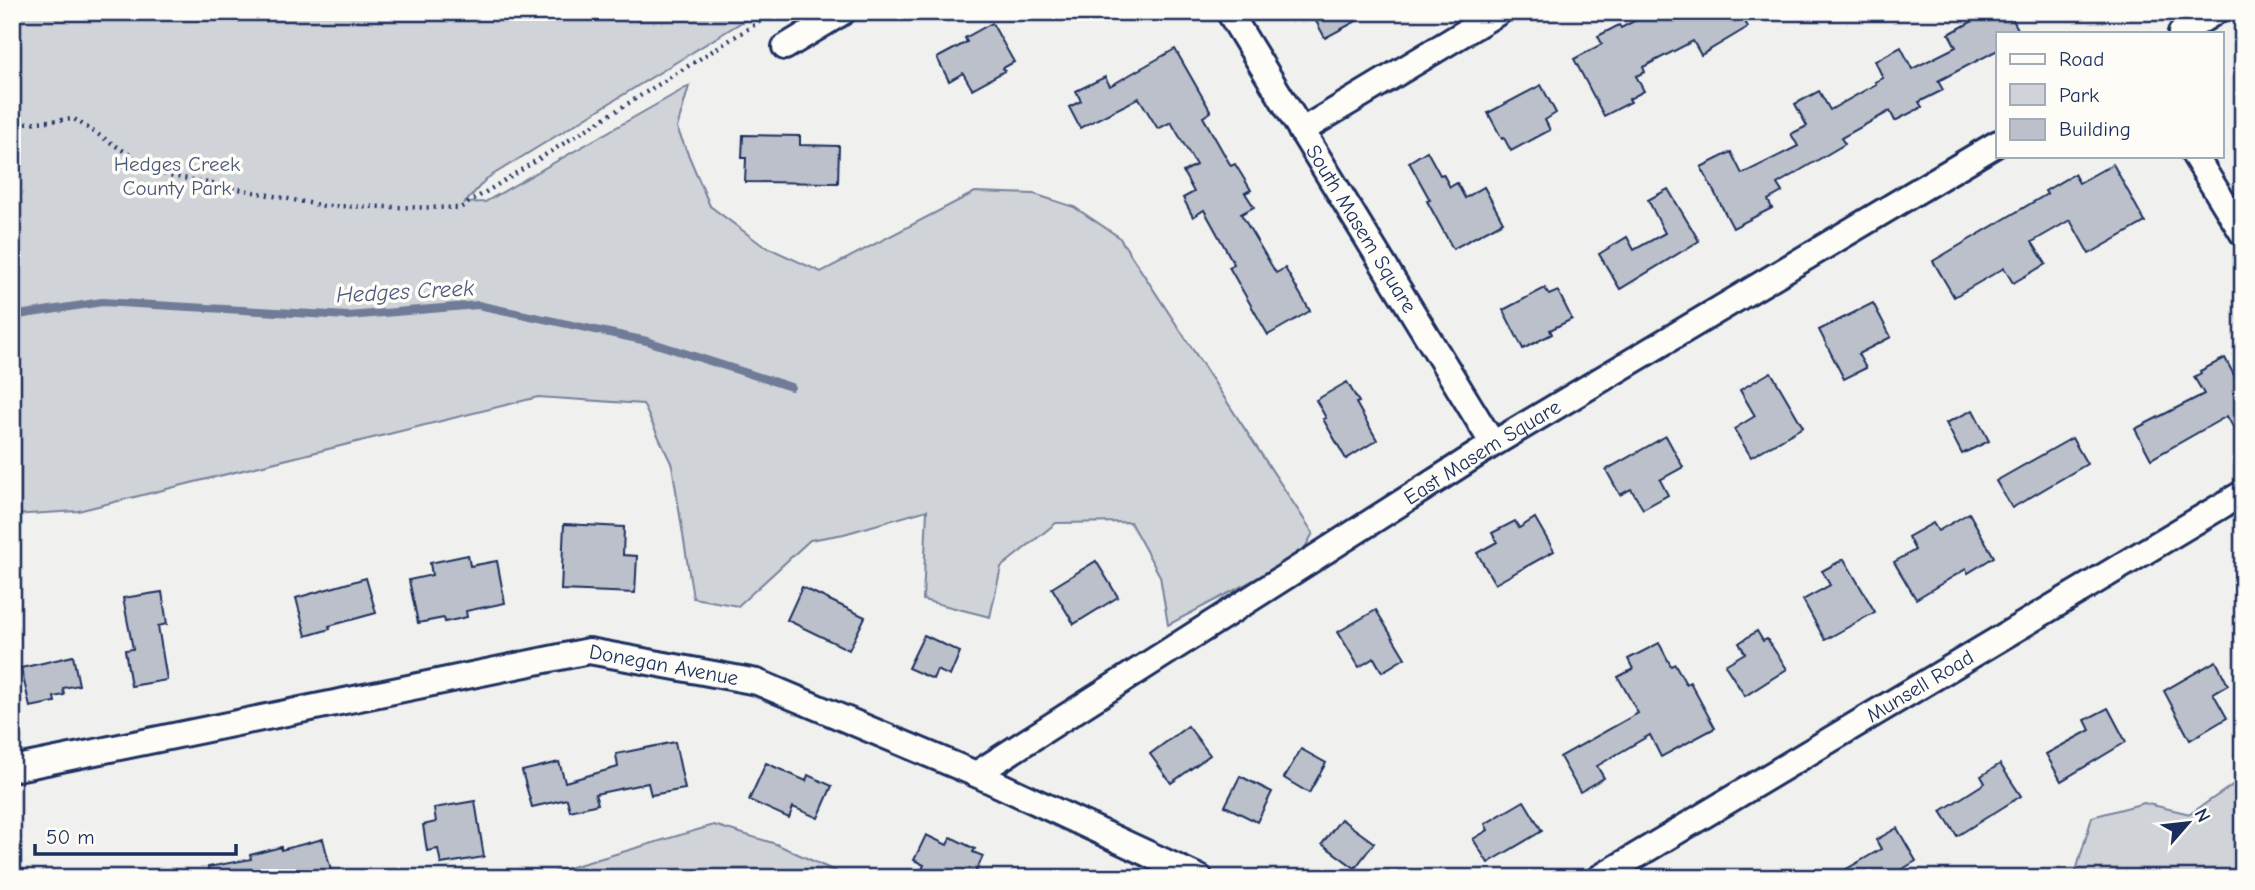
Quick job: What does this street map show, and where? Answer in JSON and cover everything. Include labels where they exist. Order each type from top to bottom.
[{"type":"street","points":[[785,47],[843,12]]},
{"type":"street","name":"South Masem Square","points":[[1229,12],[1493,444]]},
{"type":"street","points":[[1301,131],[1499,12]]},
{"type":"street","points":[[2183,32],[2215,12]]},
{"type":"street","name":"East Masem Square","points":[[976,774],[1493,444],[1996,144]]},
{"type":"street","points":[[2196,158],[2243,234]]},
{"type":"street","name":"Munsell Road","points":[[1599,878],[2243,493]]},
{"type":"street","name":"Donegan Avenue","points":[[12,769],[589,651],[757,682],[976,774],[1200,878]]},
{"type":"path","points":[[12,124],[74,119],[158,173],[324,206],[460,208],[775,12]]},
{"type":"green space","name":"Hedges Creek County Park","points":[[12,12],[758,12],[486,179],[465,203],[485,202],[689,86],[677,128],[710,206],[762,245],[821,272],[975,192],[1034,194],[1074,207],[1119,237],[1313,533],[1301,555],[1168,625],[1160,576],[1130,522],[1056,523],[1001,567],[990,617],[923,600],[927,510],[844,534],[810,540],[738,606],[693,598],[672,465],[643,404],[538,397],[78,511],[12,515]]},
{"type":"green space","points":[[2243,778],[2243,878],[2074,878],[2092,817],[2144,803],[2190,814]]},
{"type":"green space","points":[[714,825],[776,844],[850,878],[534,878]]},
{"type":"building","points":[[1311,12],[1373,12],[1325,38]]},
{"type":"building","points":[[1651,12],[1740,12],[1748,27],[1701,55],[1693,41],[1643,67],[1645,72],[1636,76],[1644,91],[1629,99],[1631,102],[1604,116],[1574,59],[1602,44],[1598,36],[1619,25],[1621,28]]},
{"type":"building","points":[[1989,12],[2009,12],[2019,32],[1996,32],[1996,51],[1938,81],[1943,90],[1919,102],[1922,107],[1895,121],[1890,111],[1841,138],[1845,144],[1777,184],[1782,192],[1768,200],[1772,208],[1733,228],[1701,167],[1731,152],[1742,174],[1798,146],[1791,134],[1807,126],[1795,104],[1819,91],[1830,110],[1883,78],[1875,61],[1901,47],[1912,69],[1956,47],[1949,34]]},
{"type":"building","points":[[992,23],[1014,62],[1003,68],[1005,71],[972,89],[963,73],[949,81],[937,58],[967,42],[965,38]]},
{"type":"building","points":[[1175,49],[1211,112],[1203,117],[1231,166],[1235,164],[1251,190],[1245,193],[1254,207],[1241,214],[1276,273],[1285,268],[1310,311],[1268,335],[1229,267],[1234,264],[1204,210],[1193,217],[1183,198],[1194,192],[1183,172],[1196,165],[1171,122],[1158,129],[1139,98],[1080,128],[1069,107],[1081,101],[1076,91],[1105,77],[1110,86]]},
{"type":"building","points":[[1541,85],[1556,113],[1545,120],[1550,130],[1511,151],[1488,113]]},
{"type":"building","points":[[743,135],[800,136],[800,145],[839,146],[838,183],[745,182]]},
{"type":"building","points":[[1427,151],[1440,175],[1443,174],[1450,187],[1457,183],[1465,198],[1484,187],[1503,222],[1453,249],[1409,162]]},
{"type":"building","points":[[2113,164],[2145,222],[2089,254],[2070,220],[2032,242],[2046,264],[2013,283],[2004,268],[1954,297],[1933,261],[2047,194],[2045,191],[2074,174],[2079,183]]},
{"type":"building","points":[[1668,189],[1699,241],[1620,289],[1599,254],[1627,237],[1634,250],[1665,233],[1648,200]]},
{"type":"building","points":[[1545,288],[1549,295],[1558,291],[1572,319],[1550,330],[1552,334],[1523,349],[1503,310]]},
{"type":"building","points":[[1873,303],[1891,337],[1858,354],[1866,368],[1844,379],[1819,330]]},
{"type":"building","points":[[2225,358],[2243,392],[2243,445],[2227,416],[2151,459],[2135,429],[2204,394],[2194,377]]},
{"type":"building","points":[[1771,372],[1803,427],[1751,457],[1734,429],[1755,416],[1740,390]]},
{"type":"building","points":[[1347,382],[1377,440],[1346,459],[1323,419],[1326,418],[1316,400]]},
{"type":"building","points":[[1973,410],[1989,441],[1962,454],[1946,423]]},
{"type":"building","points":[[1666,436],[1683,467],[1660,480],[1668,495],[1643,509],[1631,489],[1620,495],[1606,470]]},
{"type":"building","points":[[2072,438],[2087,464],[2012,508],[1996,481]]},
{"type":"building","points":[[1969,513],[1994,557],[1968,573],[1966,569],[1916,599],[1894,562],[1915,550],[1908,537],[1933,523],[1938,531]]},
{"type":"building","points":[[1535,518],[1554,551],[1495,584],[1477,553],[1497,542],[1492,533],[1515,521],[1519,528]]},
{"type":"building","points":[[564,524],[624,527],[623,555],[637,556],[635,593],[561,590]]},
{"type":"building","points":[[468,555],[470,566],[497,561],[505,603],[466,611],[467,617],[445,622],[444,618],[418,623],[409,580],[432,575],[430,563]]},
{"type":"building","points":[[1844,559],[1875,612],[1825,640],[1803,600],[1830,585],[1822,571]]},
{"type":"building","points":[[1096,561],[1118,597],[1074,624],[1052,588]]},
{"type":"building","points":[[366,578],[376,613],[329,626],[330,629],[306,636],[296,598]]},
{"type":"building","points":[[802,587],[865,617],[849,650],[787,620]]},
{"type":"building","points":[[162,592],[167,624],[158,626],[167,680],[131,686],[125,650],[133,649],[123,598]]},
{"type":"building","points":[[1376,610],[1405,658],[1382,672],[1374,658],[1359,667],[1338,632]]},
{"type":"building","points":[[1757,631],[1763,641],[1767,639],[1787,669],[1745,696],[1725,665],[1745,653],[1739,643]]},
{"type":"building","points":[[924,635],[960,652],[950,676],[937,670],[933,679],[908,668]]},
{"type":"building","points":[[1659,643],[1671,666],[1675,664],[1686,684],[1690,682],[1715,728],[1661,757],[1650,735],[1597,766],[1604,778],[1580,792],[1560,757],[1638,713],[1618,677],[1633,669],[1628,659]]},
{"type":"building","points":[[73,656],[79,685],[63,688],[64,695],[54,697],[55,702],[30,707],[21,668]]},
{"type":"building","points":[[2216,661],[2228,685],[2213,693],[2227,718],[2190,740],[2164,691]]},
{"type":"building","points":[[2108,708],[2126,742],[2061,781],[2046,754],[2090,730],[2085,720]]},
{"type":"building","points":[[1188,726],[1210,755],[1171,783],[1150,754]]},
{"type":"building","points":[[675,742],[685,789],[651,795],[648,783],[595,794],[598,804],[570,811],[567,799],[532,807],[522,771],[559,762],[565,782],[618,767],[616,754]]},
{"type":"building","points":[[1301,749],[1326,763],[1309,793],[1284,778]]},
{"type":"building","points":[[766,763],[806,781],[808,775],[832,786],[818,818],[793,807],[789,818],[749,800]]},
{"type":"building","points":[[2000,764],[2021,796],[1957,836],[1941,811],[1985,783],[1981,776]]},
{"type":"building","points":[[1240,776],[1272,792],[1257,822],[1225,806]]},
{"type":"building","points":[[475,801],[484,857],[441,864],[438,849],[427,851],[423,825],[436,822],[434,808]]},
{"type":"building","points":[[1524,801],[1542,831],[1488,863],[1473,839],[1488,830],[1485,824]]},
{"type":"building","points":[[1341,819],[1374,843],[1355,868],[1322,844]]},
{"type":"building","points":[[1897,828],[1916,861],[1887,878],[1831,878],[1881,849],[1876,840]]},
{"type":"building","points":[[926,835],[947,845],[951,837],[983,856],[973,878],[918,878],[924,865],[914,860]]},
{"type":"building","points":[[323,839],[333,878],[209,878],[208,867],[251,859],[250,855]]},
{"type":"waterway","name":"Hedges Creek","points":[[12,316],[102,302],[348,316],[478,305],[647,341],[791,387]]}]
